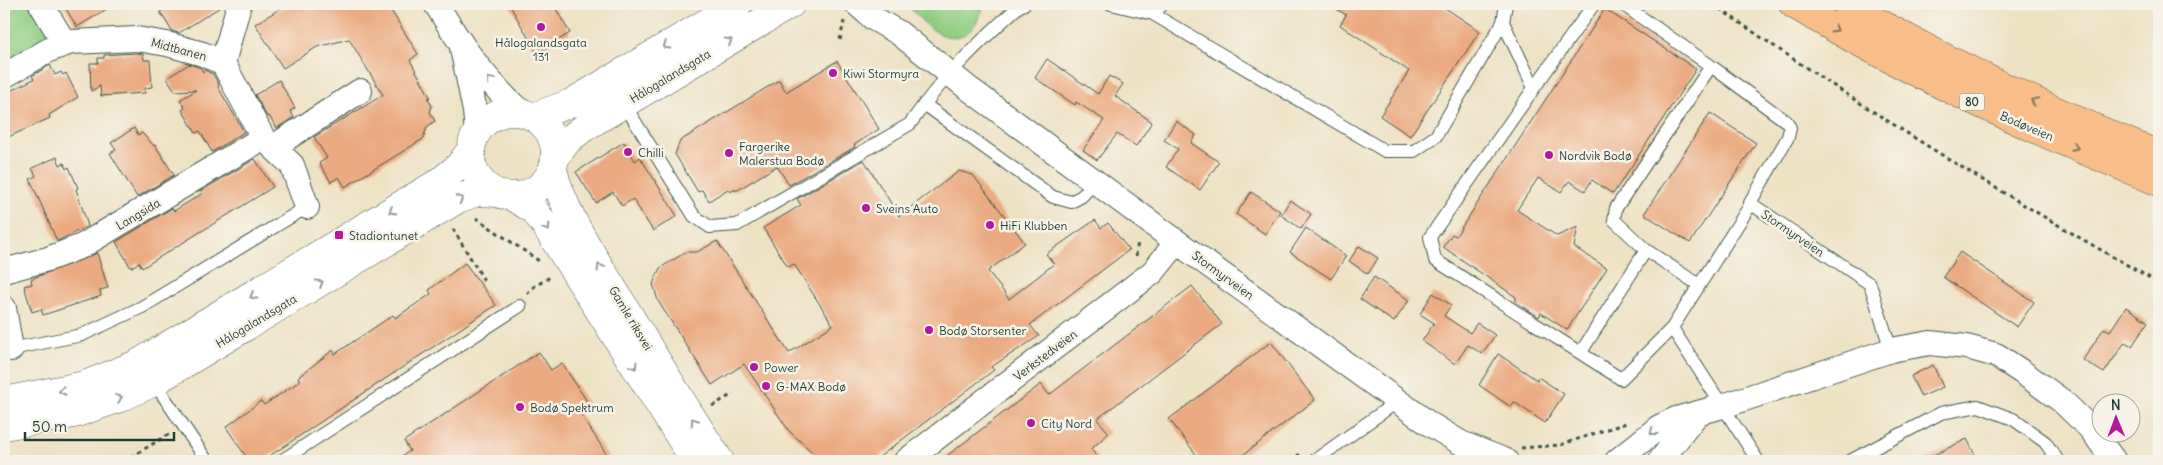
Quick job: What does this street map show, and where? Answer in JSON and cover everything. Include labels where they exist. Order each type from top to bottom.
[{"type":"highway","name":"Bodøveien","points":[[1793,4],[1861,44],[1969,100],[2159,182]]},
{"type":"highway","name":"Bodøveien","points":[[1846,4],[1938,54],[2058,112],[2159,155]]},
{"type":"street","points":[[41,4],[66,44]]},
{"type":"street","points":[[223,63],[239,4]]},
{"type":"street","points":[[436,4],[461,44],[506,100],[548,130],[555,148],[554,164]]},
{"type":"street","name":"Hålogalandsgata","points":[[4,401],[70,389],[137,364],[441,181],[459,166],[491,118],[511,112],[527,115],[571,103],[738,4]]},
{"type":"street","name":"Hålogalandsgata","points":[[4,426],[74,414],[120,398],[154,382],[458,199],[476,192],[522,196],[540,187],[568,140],[624,104],[791,4]]},
{"type":"street","name":"Stormyrveien","points":[[886,4],[899,33]]},
{"type":"street","name":"Stormyrveien","points":[[852,8],[874,18],[899,33],[1095,182],[1398,401],[1461,443],[1509,458]]},
{"type":"street","name":"Midtbanen","points":[[4,76],[66,44],[101,40],[137,39],[167,44],[203,54],[223,63],[268,143],[292,165],[307,207]]},
{"type":"street","points":[[461,44],[475,111],[473,166],[480,180],[504,195]]},
{"type":"street","name":"Langsida","points":[[4,272],[48,259],[82,246],[360,91]]},
{"type":"street","name":"Gamle riksvei","points":[[554,164],[559,195],[691,418],[720,461]]},
{"type":"street","name":"Gamle riksvei","points":[[504,195],[534,210],[543,222],[696,461]]},
{"type":"street","name":"Verkstedveien","points":[[906,461],[1153,272],[1177,242]]},
{"type":"street","points":[[4,308],[7,350]]},
{"type":"street","points":[[1617,461],[1659,427],[1676,419],[1696,415],[1891,350],[1930,343],[1967,347],[1996,356],[2062,401],[2091,429],[2114,461]]},
{"type":"street","points":[[1660,461],[1696,415]]},
{"type":"lane","points":[[1111,4],[1154,14],[1385,151],[1414,151],[1436,136],[1503,22],[1506,4]]},
{"type":"lane","points":[[1154,14],[1164,4]]},
{"type":"lane","points":[[1594,4],[1430,237],[1435,260],[1621,379],[1672,328],[1750,204]]},
{"type":"lane","points":[[1622,4],[1711,66],[1616,208],[1614,220],[1646,250],[1699,285]]},
{"type":"lane","points":[[624,104],[694,216],[710,227],[737,225],[910,124],[924,104],[972,50],[1020,5]]},
{"type":"lane","points":[[1503,22],[1534,88]]},
{"type":"lane","name":"Stormyrveien","points":[[1711,66],[1787,122],[1790,128],[1788,137],[1750,204],[1870,284],[1891,350]]},
{"type":"lane","points":[[924,104],[1053,197],[1071,202],[1082,196],[1095,182]]},
{"type":"lane","points":[[7,350],[82,335],[142,307],[307,207]]},
{"type":"lane","points":[[1581,352],[1646,250]]},
{"type":"lane","points":[[280,461],[520,306]]},
{"type":"lane","points":[[1672,328],[1758,461]]},
{"type":"lane","points":[[154,382],[207,461]]},
{"type":"lane","points":[[1314,461],[1398,401]]},
{"type":"lane","points":[[1850,461],[1941,413],[1978,406],[2013,419],[2045,442],[2058,461]]},
{"type":"path","points":[[1713,4],[1802,66],[1973,176],[2159,283]]},
{"type":"path","points":[[840,40],[852,8]]},
{"type":"path","points":[[476,218],[542,263]]},
{"type":"path","points":[[453,229],[485,282]]},
{"type":"path","points":[[1132,234],[1138,239],[1138,252],[1135,259]]},
{"type":"path","points":[[520,306],[532,288],[552,275]]},
{"type":"path","points":[[710,407],[733,394]]},
{"type":"path","points":[[1509,458],[1560,445],[1635,420]]},
{"type":"path","points":[[124,461],[182,426]]},
{"type":"green space","points":[[4,4],[41,4],[65,44],[4,76]]},
{"type":"green space","points":[[907,4],[985,4],[975,25],[966,33],[957,37],[938,33],[921,20]]},
{"type":"building","points":[[63,4],[115,4],[77,27]]},
{"type":"building","points":[[172,4],[225,4],[179,33],[172,31],[160,12]]},
{"type":"building","points":[[288,4],[387,4],[418,54],[410,60],[430,97],[428,99],[432,106],[430,112],[435,121],[427,127],[423,139],[345,187],[339,177],[331,182],[319,163],[327,158],[314,137],[383,95],[349,39],[317,47],[283,68],[255,24]]},
{"type":"building","name":"Hålogalandsgata 131","points":[[509,4],[553,4],[570,33],[537,53]]},
{"type":"building","points":[[1329,4],[1439,4],[1480,31],[1410,136],[1380,116],[1409,71],[1340,25],[1346,15]]},
{"type":"building","points":[[1605,9],[1696,69],[1613,194],[1592,180],[1585,191],[1569,181],[1561,192],[1538,178],[1517,210],[1557,236],[1578,227],[1574,247],[1607,268],[1567,330],[1541,313],[1539,317],[1516,302],[1516,297],[1443,247],[1452,234],[1456,236]]},
{"type":"building","points":[[143,54],[144,60],[150,60],[152,87],[145,88],[145,93],[101,96],[100,86],[91,91],[90,63],[98,63],[98,58],[104,58],[104,55]]},
{"type":"building","points":[[1047,59],[1098,94],[1109,76],[1123,84],[1115,96],[1152,122],[1136,146],[1117,134],[1097,160],[1083,150],[1104,120],[1076,102],[1075,105],[1035,78]]},
{"type":"building","points":[[837,61],[879,129],[854,145],[855,147],[789,185],[777,166],[736,191],[735,189],[730,192],[728,189],[709,201],[702,190],[698,192],[675,154],[680,141],[779,80],[786,92]]},
{"type":"building","points":[[189,64],[201,68],[203,72],[205,70],[213,74],[219,85],[218,87],[244,132],[212,152],[200,131],[196,133],[182,110],[185,108],[180,100],[196,90],[175,91],[167,78]]},
{"type":"building","points":[[50,65],[55,75],[61,72],[63,75],[66,73],[78,97],[49,115],[50,118],[4,139],[4,94],[34,79],[32,76]]},
{"type":"building","points":[[279,80],[295,108],[290,111],[294,117],[277,128],[269,116],[267,117],[255,95]]},
{"type":"building","points":[[1710,113],[1756,143],[1690,243],[1644,214]]},
{"type":"building","points":[[1176,121],[1196,135],[1191,143],[1219,162],[1200,190],[1166,167],[1178,149],[1164,140]]},
{"type":"building","points":[[134,128],[138,135],[142,133],[155,145],[174,175],[137,197],[110,153],[116,150],[111,143]]},
{"type":"building","points":[[624,142],[635,161],[640,157],[677,216],[653,231],[633,199],[622,206],[613,192],[596,203],[576,172]]},
{"type":"building","points":[[57,157],[60,165],[64,163],[66,169],[69,167],[78,188],[76,189],[88,226],[57,241],[30,179],[36,176],[32,168]]},
{"type":"building","points":[[255,159],[273,187],[142,268],[139,262],[131,268],[116,242],[172,208],[174,211],[203,193],[201,191]]},
{"type":"building","points":[[864,160],[899,216],[959,171],[973,175],[1025,243],[988,271],[1009,299],[1054,264],[1046,254],[1095,220],[1101,228],[1108,223],[1129,250],[1030,325],[1039,336],[991,367],[994,370],[874,461],[822,461],[789,431],[744,364],[712,385],[658,301],[653,284],[660,268],[686,252],[697,252],[717,241],[789,353],[833,325],[794,264],[788,267],[763,228],[801,205],[797,199]]},
{"type":"building","points":[[1251,192],[1280,211],[1265,234],[1236,214]]},
{"type":"building","points":[[1290,200],[1311,214],[1301,229],[1281,215]]},
{"type":"building","points":[[1306,228],[1346,256],[1331,279],[1290,252]]},
{"type":"building","points":[[1359,246],[1378,258],[1368,274],[1349,261]]},
{"type":"building","points":[[1960,252],[2034,302],[2017,327],[1943,277]]},
{"type":"building","points":[[97,253],[108,288],[100,290],[101,296],[43,315],[41,309],[32,312],[24,286],[32,284],[31,279]]},
{"type":"building","points":[[465,263],[496,305],[262,461],[249,461],[226,427],[261,401],[264,405],[300,381],[298,377],[333,350],[335,354],[393,315],[395,318],[431,294],[429,290]]},
{"type":"building","points":[[1374,277],[1409,300],[1394,322],[1360,299]]},
{"type":"building","points":[[1192,286],[1222,324],[1097,419],[1109,433],[1091,449],[1100,461],[940,461],[1041,384],[1049,395]]},
{"type":"building","points":[[1433,293],[1451,305],[1444,316],[1470,333],[1477,323],[1495,335],[1482,354],[1468,345],[1455,364],[1422,341],[1434,323],[1420,314]]},
{"type":"building","points":[[2126,307],[2148,322],[2132,346],[2125,342],[2104,373],[2083,360],[2104,328],[2110,331]]},
{"type":"building","points":[[1271,342],[1315,400],[1235,461],[1201,461],[1169,419]]},
{"type":"building","name":"Bodø Spektrum","points":[[539,352],[551,370],[562,363],[588,403],[578,410],[611,461],[394,461],[410,451],[404,441]]},
{"type":"building","points":[[1498,354],[1537,380],[1538,377],[1564,394],[1545,423],[1514,402],[1511,407],[1479,385]]},
{"type":"building","points":[[1933,365],[1943,387],[1921,397],[1911,376]]},
{"type":"building","points":[[1967,439],[1978,461],[1921,461]]},
{"type":"place","name":"Hålogalandsgata 131","points":[[541,27]]},
{"type":"place","name":"Kiwi Stormyra","points":[[833,73]]},
{"type":"place","name":"Chilli","points":[[628,152]]},
{"type":"place","name":"Fargerike Malerstua Bodø","points":[[729,153]]},
{"type":"place","name":"Nordvik Bodø","points":[[1549,155]]},
{"type":"place","name":"Sveins Auto","points":[[866,208]]},
{"type":"place","name":"HiFi Klubben","points":[[990,225]]},
{"type":"place","name":"Stadiontunet","points":[[339,235]]},
{"type":"place","name":"Bodø Storsenter","points":[[929,330]]},
{"type":"place","name":"Power","points":[[754,367]]},
{"type":"place","name":"G-MAX Bodø","points":[[766,386]]},
{"type":"place","name":"Bodø Spektrum","points":[[520,407]]},
{"type":"place","name":"City Nord","points":[[1031,423]]}]
